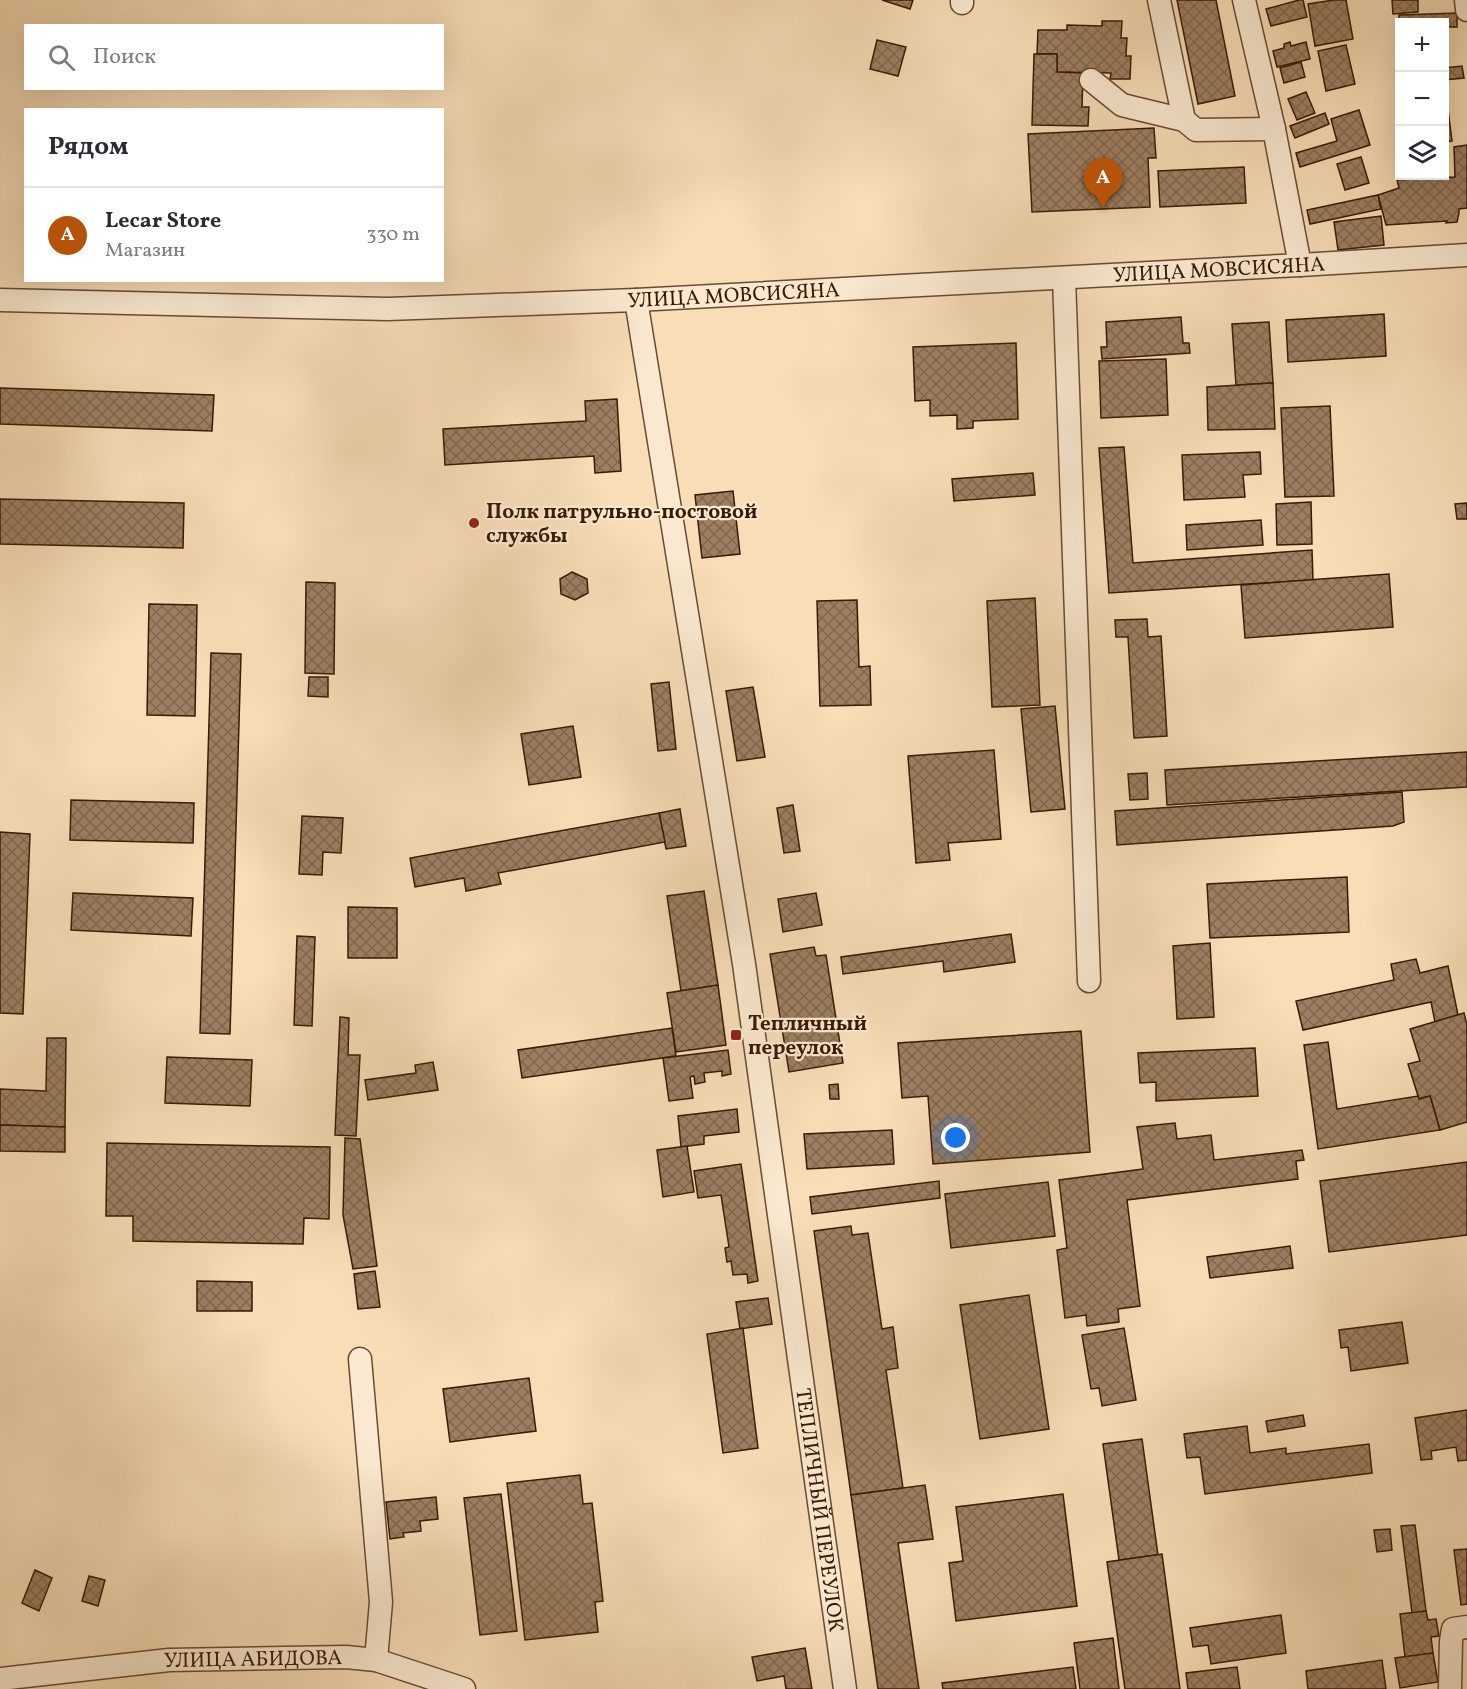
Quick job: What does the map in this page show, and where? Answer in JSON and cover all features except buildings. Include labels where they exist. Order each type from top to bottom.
[{"type":"street","points":[[1159,0],[1184,120]]},
{"type":"street","points":[[1244,0],[1274,129],[1300,265]]},
{"type":"street","points":[[1466,0],[1467,10]]},
{"type":"street","points":[[1091,80],[1122,105],[1184,120],[1196,130],[1274,129]]},
{"type":"street","name":"УЛИЦА МОВСИСЯНА","points":[[0,300],[388,309],[636,300],[1467,255]]},
{"type":"street","points":[[1064,278],[1089,981]]},
{"type":"street","name":"ТЕПЛИЧНЫЙ ПЕРЕУЛОК","points":[[636,300],[744,964],[845,1689]]},
{"type":"street","points":[[360,1359],[381,1602],[376,1660]]},
{"type":"street","points":[[1450,1689],[1453,1629],[1467,1627]]},
{"type":"street","name":"УЛИЦА АБИДОВА","points":[[0,1679],[169,1660],[346,1657],[376,1660],[464,1689]]},
{"type":"place","name":"Lecar Store","points":[[1103,208]]},
{"type":"place","name":"Полк патрульно-постовой службы","points":[[474,523]]},
{"type":"place","name":"Тепличный переулок","points":[[736,1035]]}]
